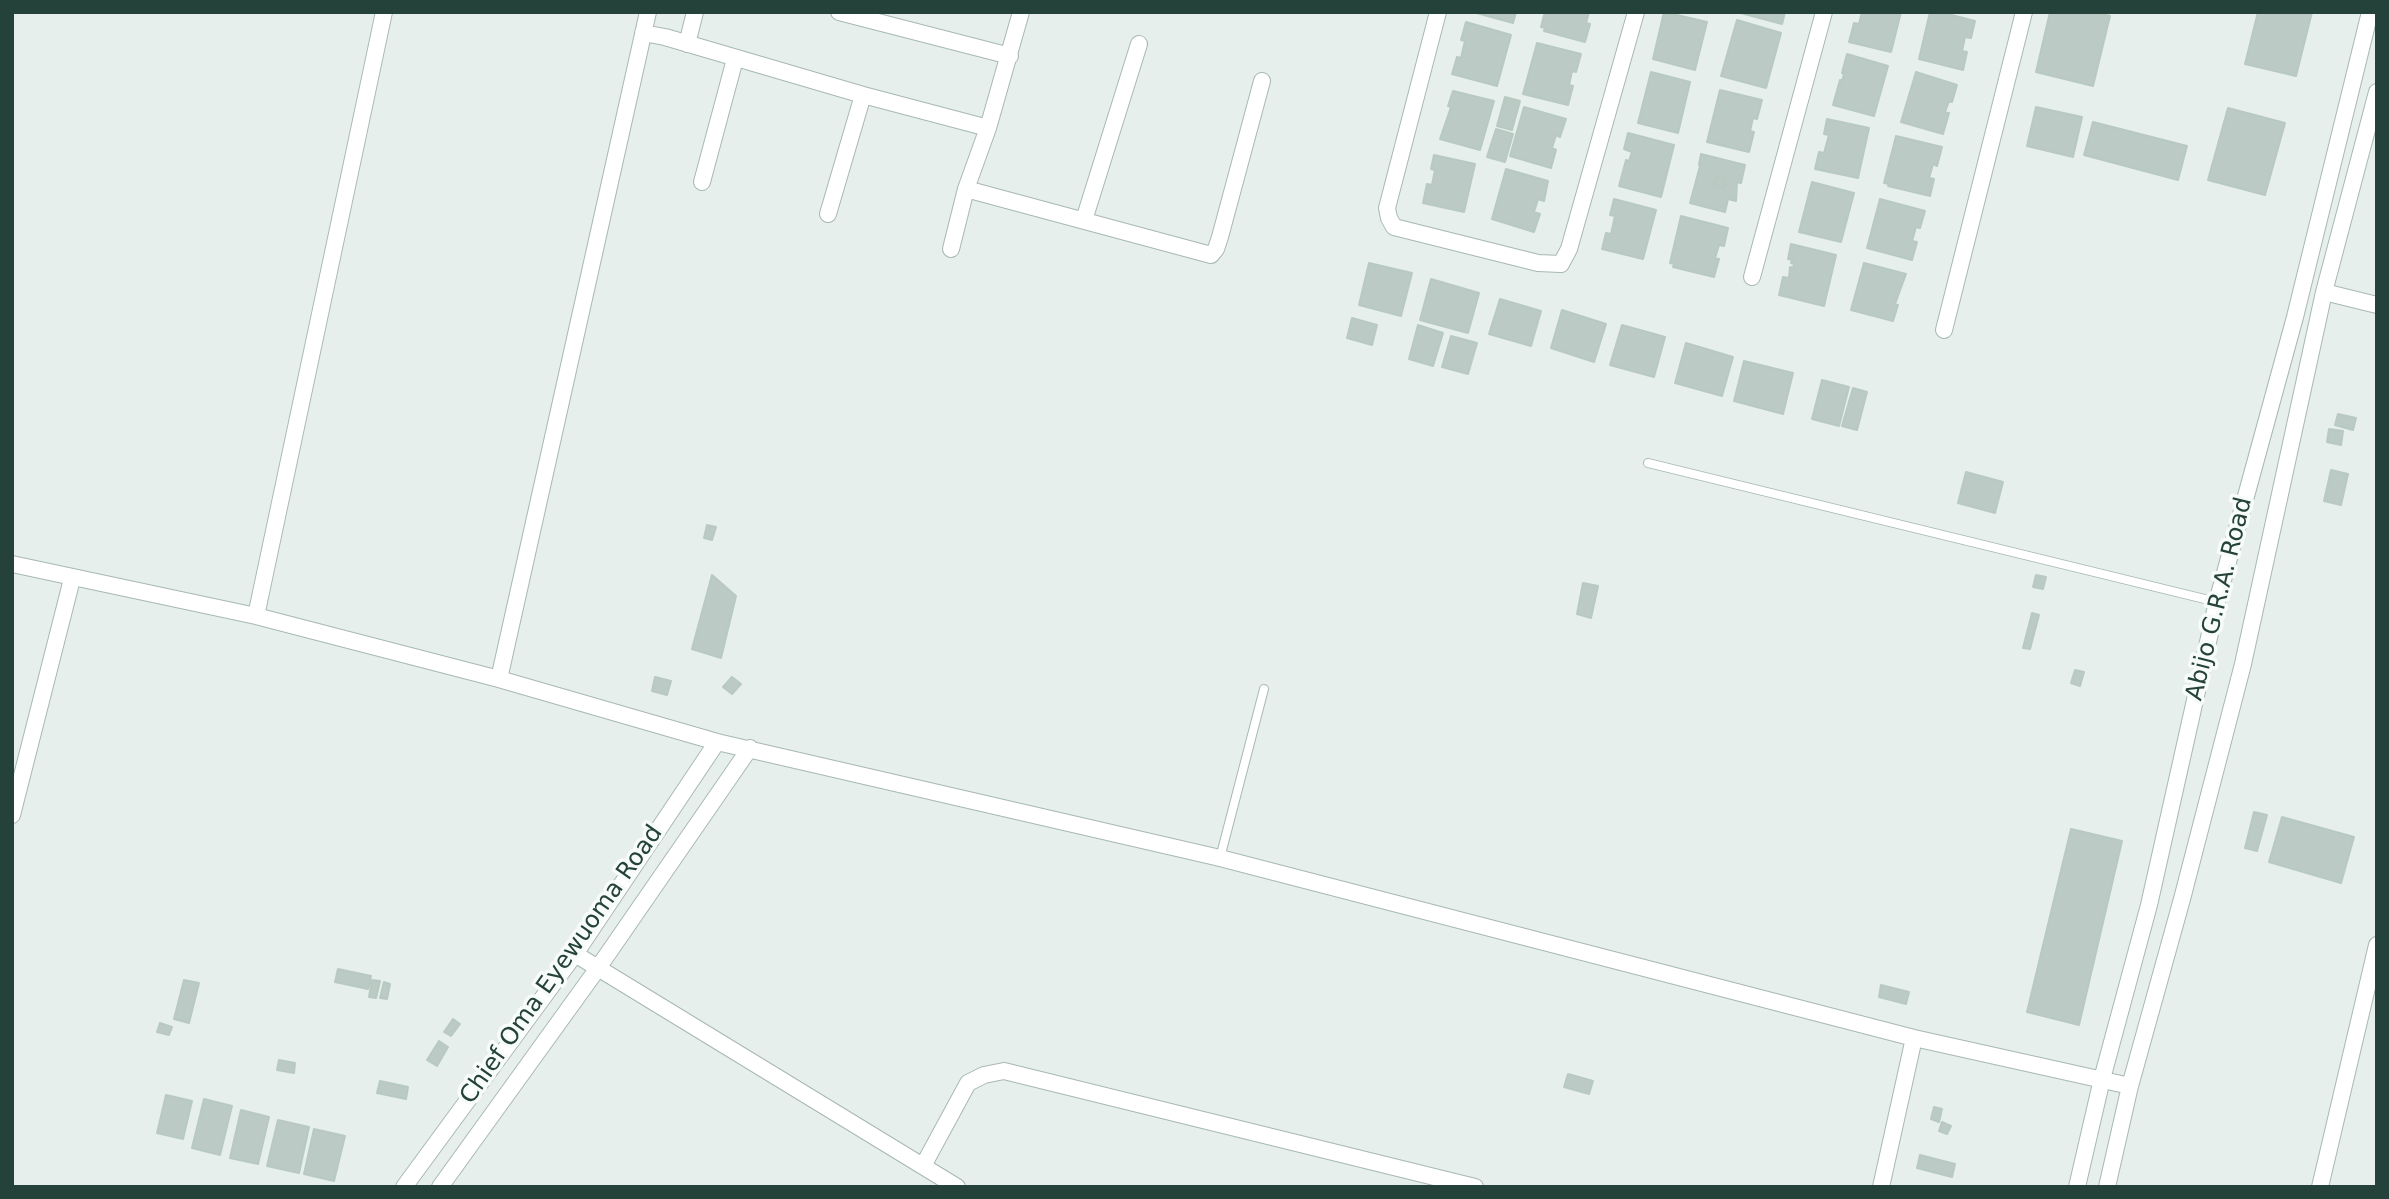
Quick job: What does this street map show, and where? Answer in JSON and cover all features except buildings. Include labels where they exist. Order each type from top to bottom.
[{"type":"street","points":[[256,617],[384,12]]},
{"type":"street","points":[[499,679],[648,12]]},
{"type":"street","points":[[687,44],[695,12]]},
{"type":"street","points":[[839,12],[1010,56]]},
{"type":"street","points":[[951,249],[966,189],[988,128],[1021,12]]},
{"type":"street","points":[[1438,12],[1387,208],[1389,218],[1394,228],[1549,264],[1561,264],[1569,249],[1636,12]]},
{"type":"street","points":[[1752,277],[1824,12]]},
{"type":"street","points":[[1944,330],[2024,12]]},
{"type":"street","name":"Abijo G.R.A. Road","points":[[2077,1187],[2102,1079],[2149,905],[2217,602],[2295,317],[2370,12]]},
{"type":"street","points":[[643,33],[988,128]]},
{"type":"street","points":[[1084,220],[1139,44]]},
{"type":"street","points":[[702,182],[735,59]]},
{"type":"street","points":[[966,189],[1211,255],[1220,237],[1262,81]]},
{"type":"street","name":"Abijo G.R.A. Road","points":[[2107,1187],[2130,1086],[2243,664],[2324,292],[2377,92]]},
{"type":"street","points":[[828,214],[863,95]]},
{"type":"street","points":[[2324,292],[2377,305]]},
{"type":"street","points":[[12,564],[256,617],[499,679],[717,742],[1220,858],[1914,1038],[2130,1086]]},
{"type":"street","points":[[12,815],[72,579]]},
{"type":"street","name":"Chief Oma Eyewuoma Road","points":[[404,1187],[575,954],[717,742]]},
{"type":"street","name":"Chief Oma Eyewuoma Road","points":[[444,1185],[750,748]]},
{"type":"street","points":[[2320,1187],[2377,945]]},
{"type":"street","points":[[575,954],[957,1187]]},
{"type":"street","points":[[1881,1187],[1914,1038]]},
{"type":"street","points":[[923,1166],[968,1083],[984,1075],[1004,1071],[1475,1187]]},
{"type":"lane","points":[[1648,463],[2217,602]]},
{"type":"lane","points":[[1220,858],[1264,689]]}]
